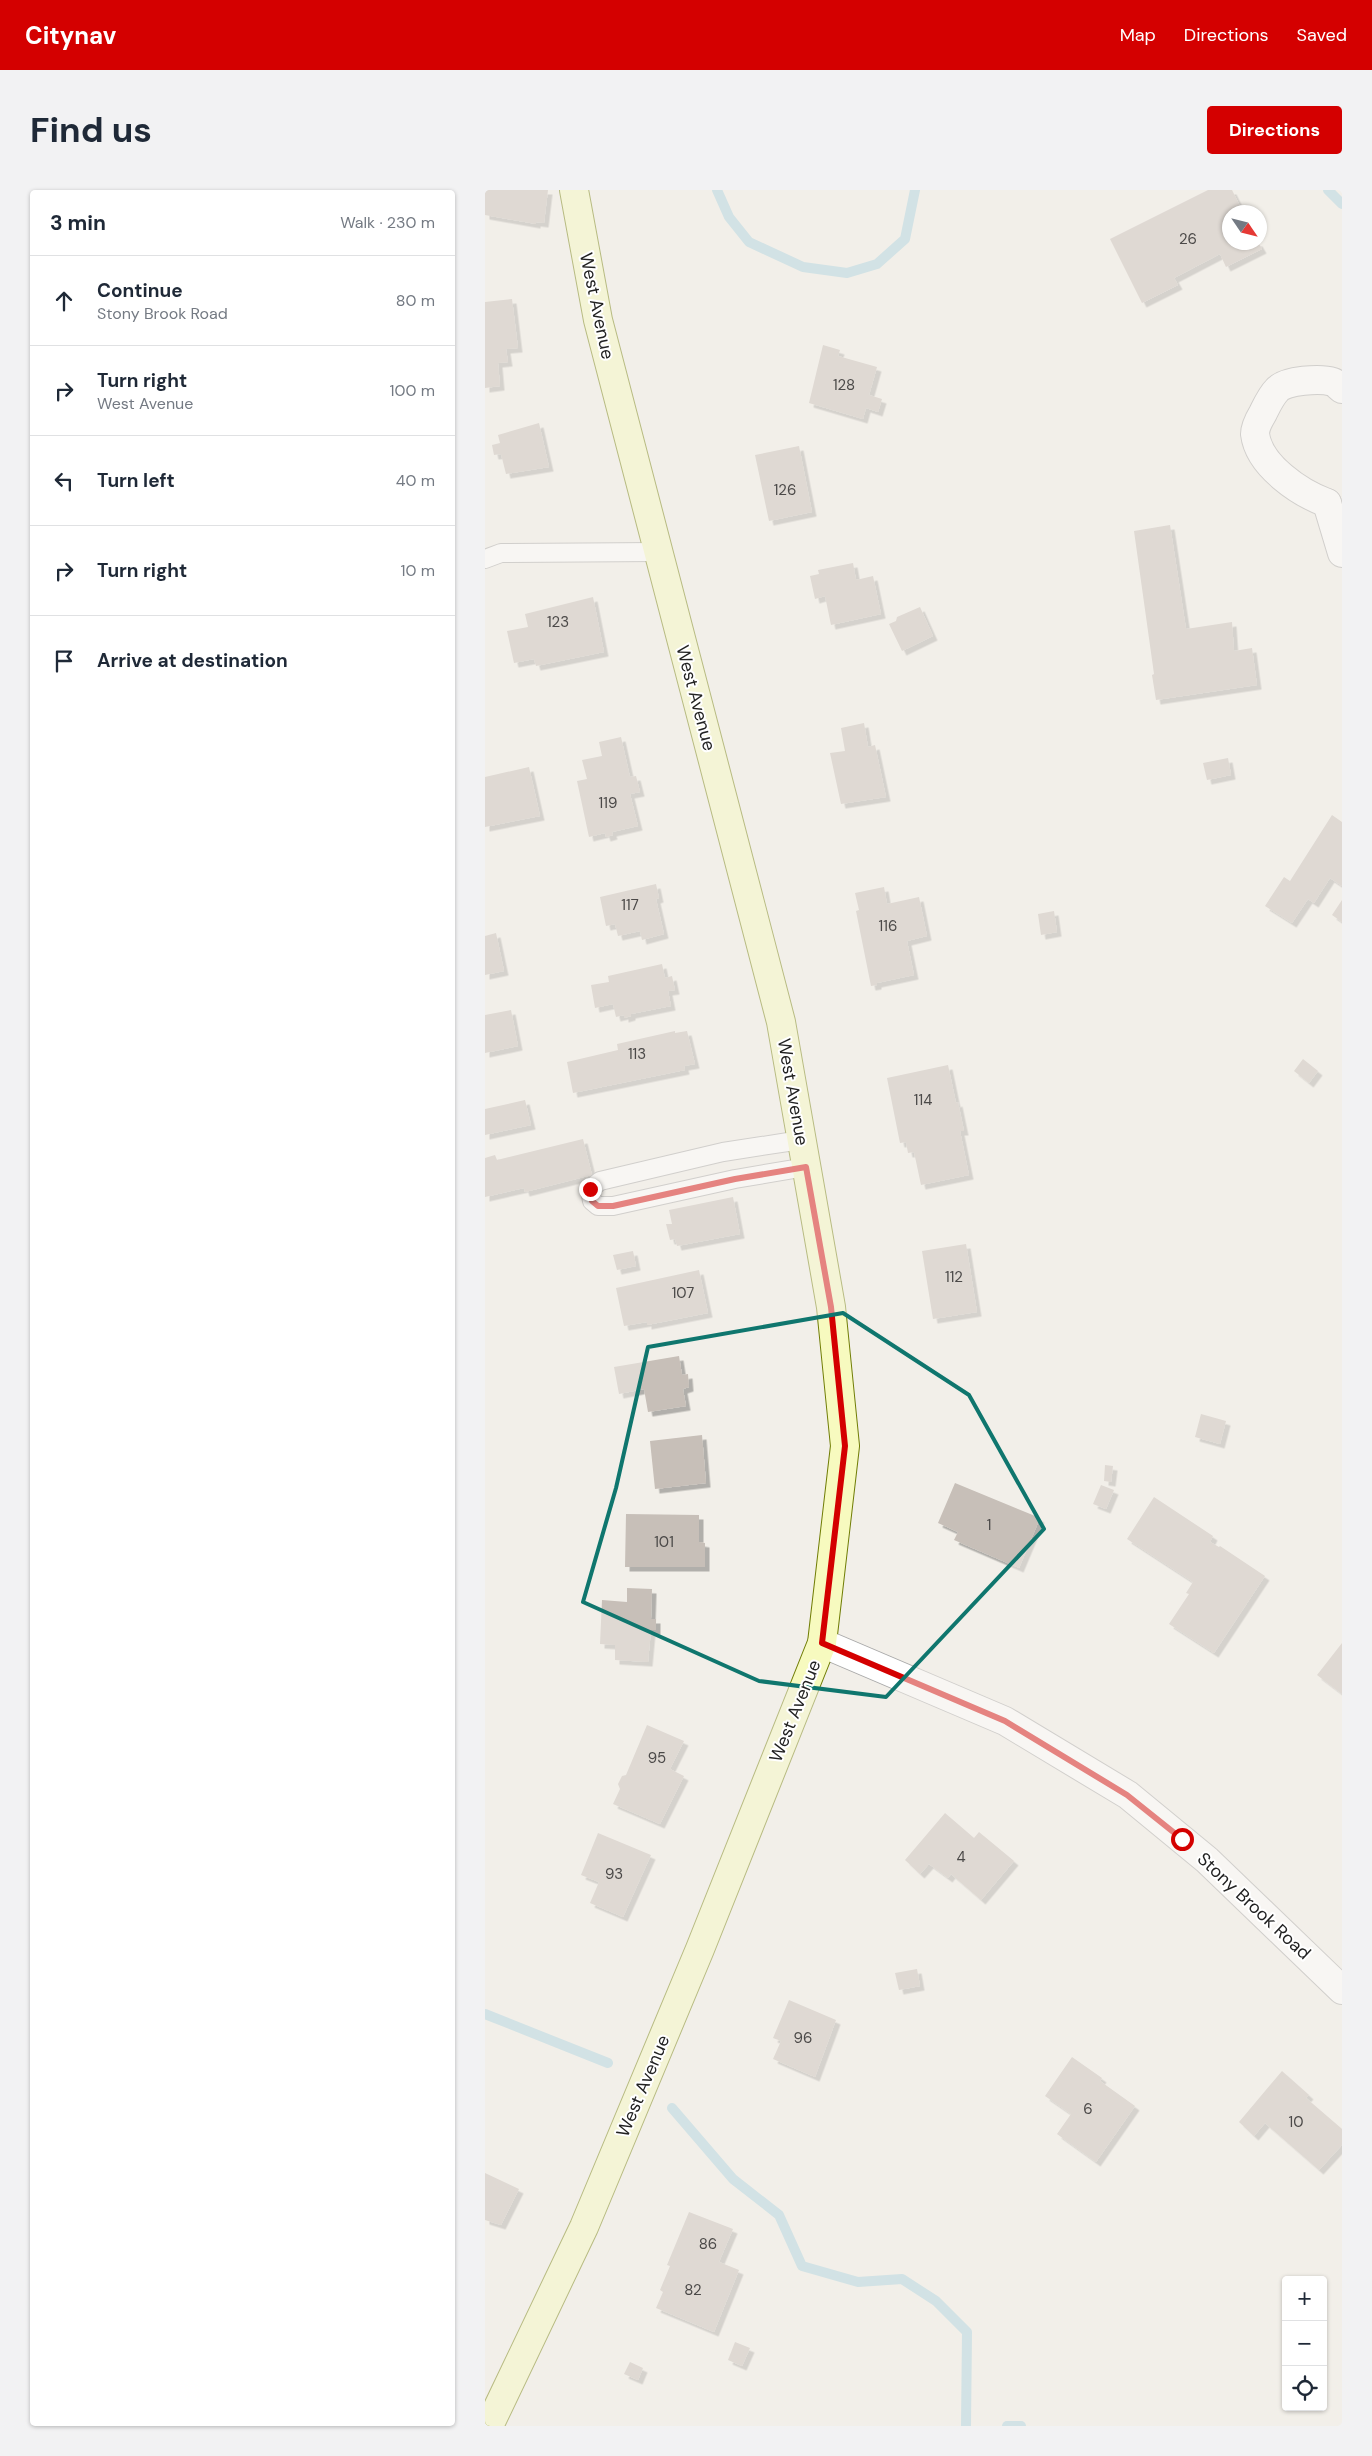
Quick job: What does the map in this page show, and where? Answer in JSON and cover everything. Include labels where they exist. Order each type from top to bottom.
[{"type":"main road","name":"West Avenue","points":[[488,2424],[584,2227],[700,1949],[822,1643],[845,1446],[831,1307],[781,1022],[598,320],[575,190]]},
{"type":"street","points":[[1342,389],[1333,382],[1318,380],[1294,382],[1278,388],[1267,404],[1255,432],[1259,448],[1287,481],[1307,496],[1335,496],[1342,553]]},
{"type":"street","name":"Stony Brook Road","points":[[822,1643],[1005,1721],[1127,1795],[1207,1860],[1342,1990]]},
{"type":"lane","points":[[485,559],[501,553],[658,552]]},
{"type":"lane","points":[[801,1140],[723,1152],[600,1181],[590,1189],[592,1201],[598,1206],[613,1206],[735,1179],[806,1167]]},
{"type":"highlighted area","points":[[843,1313],[969,1395],[1044,1529],[886,1697],[759,1681],[583,1602],[616,1488],[648,1347]]},
{"type":"building","points":[[485,190],[548,190],[544,223],[536,222],[536,224],[485,215]]},
{"type":"building","points":[[1208,190],[1232,190],[1240,205],[1222,205],[1222,250],[1260,250],[1226,267],[1220,254],[1174,278],[1178,285],[1142,303],[1110,239]]},
{"type":"building","points":[[512,299],[518,348],[506,349],[508,362],[498,363],[500,386],[485,388],[485,302]]},
{"type":"building","points":[[823,345],[840,350],[838,356],[877,367],[869,395],[882,399],[878,412],[866,408],[863,419],[809,403]]},
{"type":"building","points":[[539,423],[549,467],[506,474],[501,454],[494,455],[492,445],[500,443],[498,435]]},
{"type":"building","points":[[799,446],[812,512],[769,521],[755,455]]},
{"type":"building","points":[[1170,525],[1186,629],[1232,622],[1234,651],[1252,648],[1257,685],[1156,700],[1134,531]]},
{"type":"building","points":[[853,563],[856,580],[873,576],[881,614],[831,625],[825,596],[815,599],[810,576],[819,574],[818,570]]},
{"type":"building","points":[[593,597],[604,652],[536,666],[534,659],[514,663],[507,631],[528,627],[525,614]]},
{"type":"building","points":[[920,607],[933,636],[902,651],[889,624],[896,621],[897,617]]},
{"type":"building","points":[[864,723],[868,747],[875,745],[886,797],[841,804],[830,753],[845,751],[841,728]]},
{"type":"building","points":[[621,737],[630,777],[636,776],[640,792],[630,794],[638,826],[612,832],[613,835],[606,837],[605,833],[589,837],[577,781],[587,779],[582,760],[602,756],[599,742]]},
{"type":"building","points":[[1228,758],[1231,775],[1207,780],[1203,763]]},
{"type":"building","points":[[529,767],[540,816],[485,827],[485,777]]},
{"type":"building","points":[[1332,815],[1342,822],[1342,886],[1330,878],[1314,903],[1308,899],[1292,923],[1265,906],[1284,877],[1290,881]]},
{"type":"building","points":[[656,884],[659,898],[656,899],[664,934],[642,940],[640,931],[618,936],[615,924],[606,926],[600,897]]},
{"type":"building","points":[[884,887],[887,904],[919,897],[927,936],[907,941],[914,975],[871,986],[856,911],[859,910],[855,893]]},
{"type":"building","points":[[1342,900],[1342,922],[1332,915]]},
{"type":"building","points":[[1054,911],[1057,932],[1041,935],[1038,914]]},
{"type":"building","points":[[496,933],[504,971],[485,975],[485,936]]},
{"type":"building","points":[[662,964],[665,978],[672,976],[675,990],[668,991],[671,1006],[631,1014],[631,1016],[624,1018],[624,1015],[616,1017],[613,1004],[595,1008],[591,985],[609,982],[608,976]]},
{"type":"building","points":[[511,1010],[518,1046],[485,1053],[485,1015]]},
{"type":"building","points":[[675,1031],[675,1033],[687,1031],[695,1064],[684,1066],[685,1070],[573,1093],[567,1062],[618,1050],[617,1044]]},
{"type":"building","points":[[1303,1059],[1318,1071],[1309,1083],[1294,1071]]},
{"type":"building","points":[[948,1065],[964,1131],[960,1131],[969,1175],[921,1185],[914,1152],[908,1153],[906,1142],[900,1143],[887,1078]]},
{"type":"building","points":[[525,1100],[531,1125],[485,1135],[485,1109]]},
{"type":"building","points":[[583,1139],[592,1175],[525,1192],[524,1188],[485,1197],[485,1158],[495,1155],[497,1160]]},
{"type":"building","points":[[733,1197],[740,1234],[677,1246],[675,1239],[670,1240],[666,1224],[672,1224],[669,1210]]},
{"type":"building","points":[[966,1244],[977,1312],[933,1319],[922,1251]]},
{"type":"building","points":[[633,1251],[636,1266],[617,1270],[613,1255]]},
{"type":"building","points":[[699,1270],[708,1313],[647,1325],[647,1322],[624,1326],[616,1288]]},
{"type":"building","points":[[679,1356],[682,1375],[688,1374],[689,1387],[683,1389],[686,1406],[648,1412],[644,1389],[619,1394],[614,1367]]},
{"type":"building","points":[[1201,1414],[1226,1421],[1220,1444],[1195,1437]]},
{"type":"building","points":[[702,1435],[706,1483],[655,1489],[650,1441]]},
{"type":"building","points":[[1105,1465],[1113,1466],[1111,1482],[1104,1481]]},
{"type":"building","points":[[955,1483],[1040,1518],[1019,1568],[954,1540],[958,1532],[938,1523]]},
{"type":"building","points":[[1101,1485],[1114,1490],[1106,1509],[1093,1504]]},
{"type":"building","points":[[1154,1497],[1213,1536],[1210,1542],[1220,1546],[1265,1576],[1214,1653],[1169,1624],[1189,1594],[1186,1593],[1193,1582],[1127,1539]]},
{"type":"building","points":[[626,1514],[699,1515],[699,1542],[705,1543],[705,1567],[625,1567]]},
{"type":"building","points":[[627,1588],[652,1589],[651,1619],[656,1619],[656,1630],[651,1630],[648,1662],[615,1660],[615,1645],[600,1644],[602,1600],[627,1602]]},
{"type":"building","points":[[1342,1643],[1342,1694],[1317,1675]]},
{"type":"building","points":[[647,1725],[684,1741],[670,1769],[684,1776],[660,1824],[613,1804],[620,1789],[618,1784],[622,1776],[626,1775]]},
{"type":"building","points":[[945,1813],[974,1838],[979,1832],[1014,1861],[981,1900],[951,1874],[948,1878],[929,1864],[920,1874],[905,1860]]},
{"type":"building","points":[[598,1833],[651,1855],[623,1917],[590,1903],[599,1882],[581,1875]]},
{"type":"building","points":[[917,1969],[920,1986],[899,1990],[895,1973]]},
{"type":"building","points":[[789,2000],[836,2020],[815,2077],[773,2059],[781,2041],[773,2038]]},
{"type":"building","points":[[1072,2057],[1102,2078],[1100,2081],[1135,2106],[1096,2162],[1057,2134],[1071,2114],[1045,2096]]},
{"type":"building","points":[[1282,2071],[1309,2095],[1306,2098],[1342,2129],[1342,2145],[1319,2170],[1265,2123],[1254,2136],[1239,2122]]},
{"type":"building","points":[[485,2173],[519,2189],[501,2225],[485,2220]]},
{"type":"building","points":[[689,2212],[733,2229],[719,2262],[739,2270],[714,2332],[656,2308],[663,2292],[660,2290],[670,2266],[667,2265]]},
{"type":"building","points":[[735,2342],[750,2348],[742,2366],[728,2360]]},
{"type":"building","points":[[630,2362],[643,2368],[638,2380],[624,2374]]},
{"type":"waterway","points":[[717,190],[729,217],[749,242],[803,267],[847,273],[877,264],[905,239],[915,190]]},
{"type":"waterway","points":[[1328,190],[1342,204]]},
{"type":"waterway","points":[[485,2014],[608,2063]]},
{"type":"waterway","points":[[672,2108],[733,2179],[779,2215],[802,2266],[858,2282],[902,2279],[936,2301],[967,2332],[966,2426]]},
{"type":"waterway","points":[[1007,2426],[1021,2426]]},
{"type":"route","points":[[590,1189],[592,1201],[598,1206],[613,1206],[735,1179],[806,1167],[831,1307],[845,1446],[822,1643],[1005,1721],[1127,1795],[1182,1839]]}]
